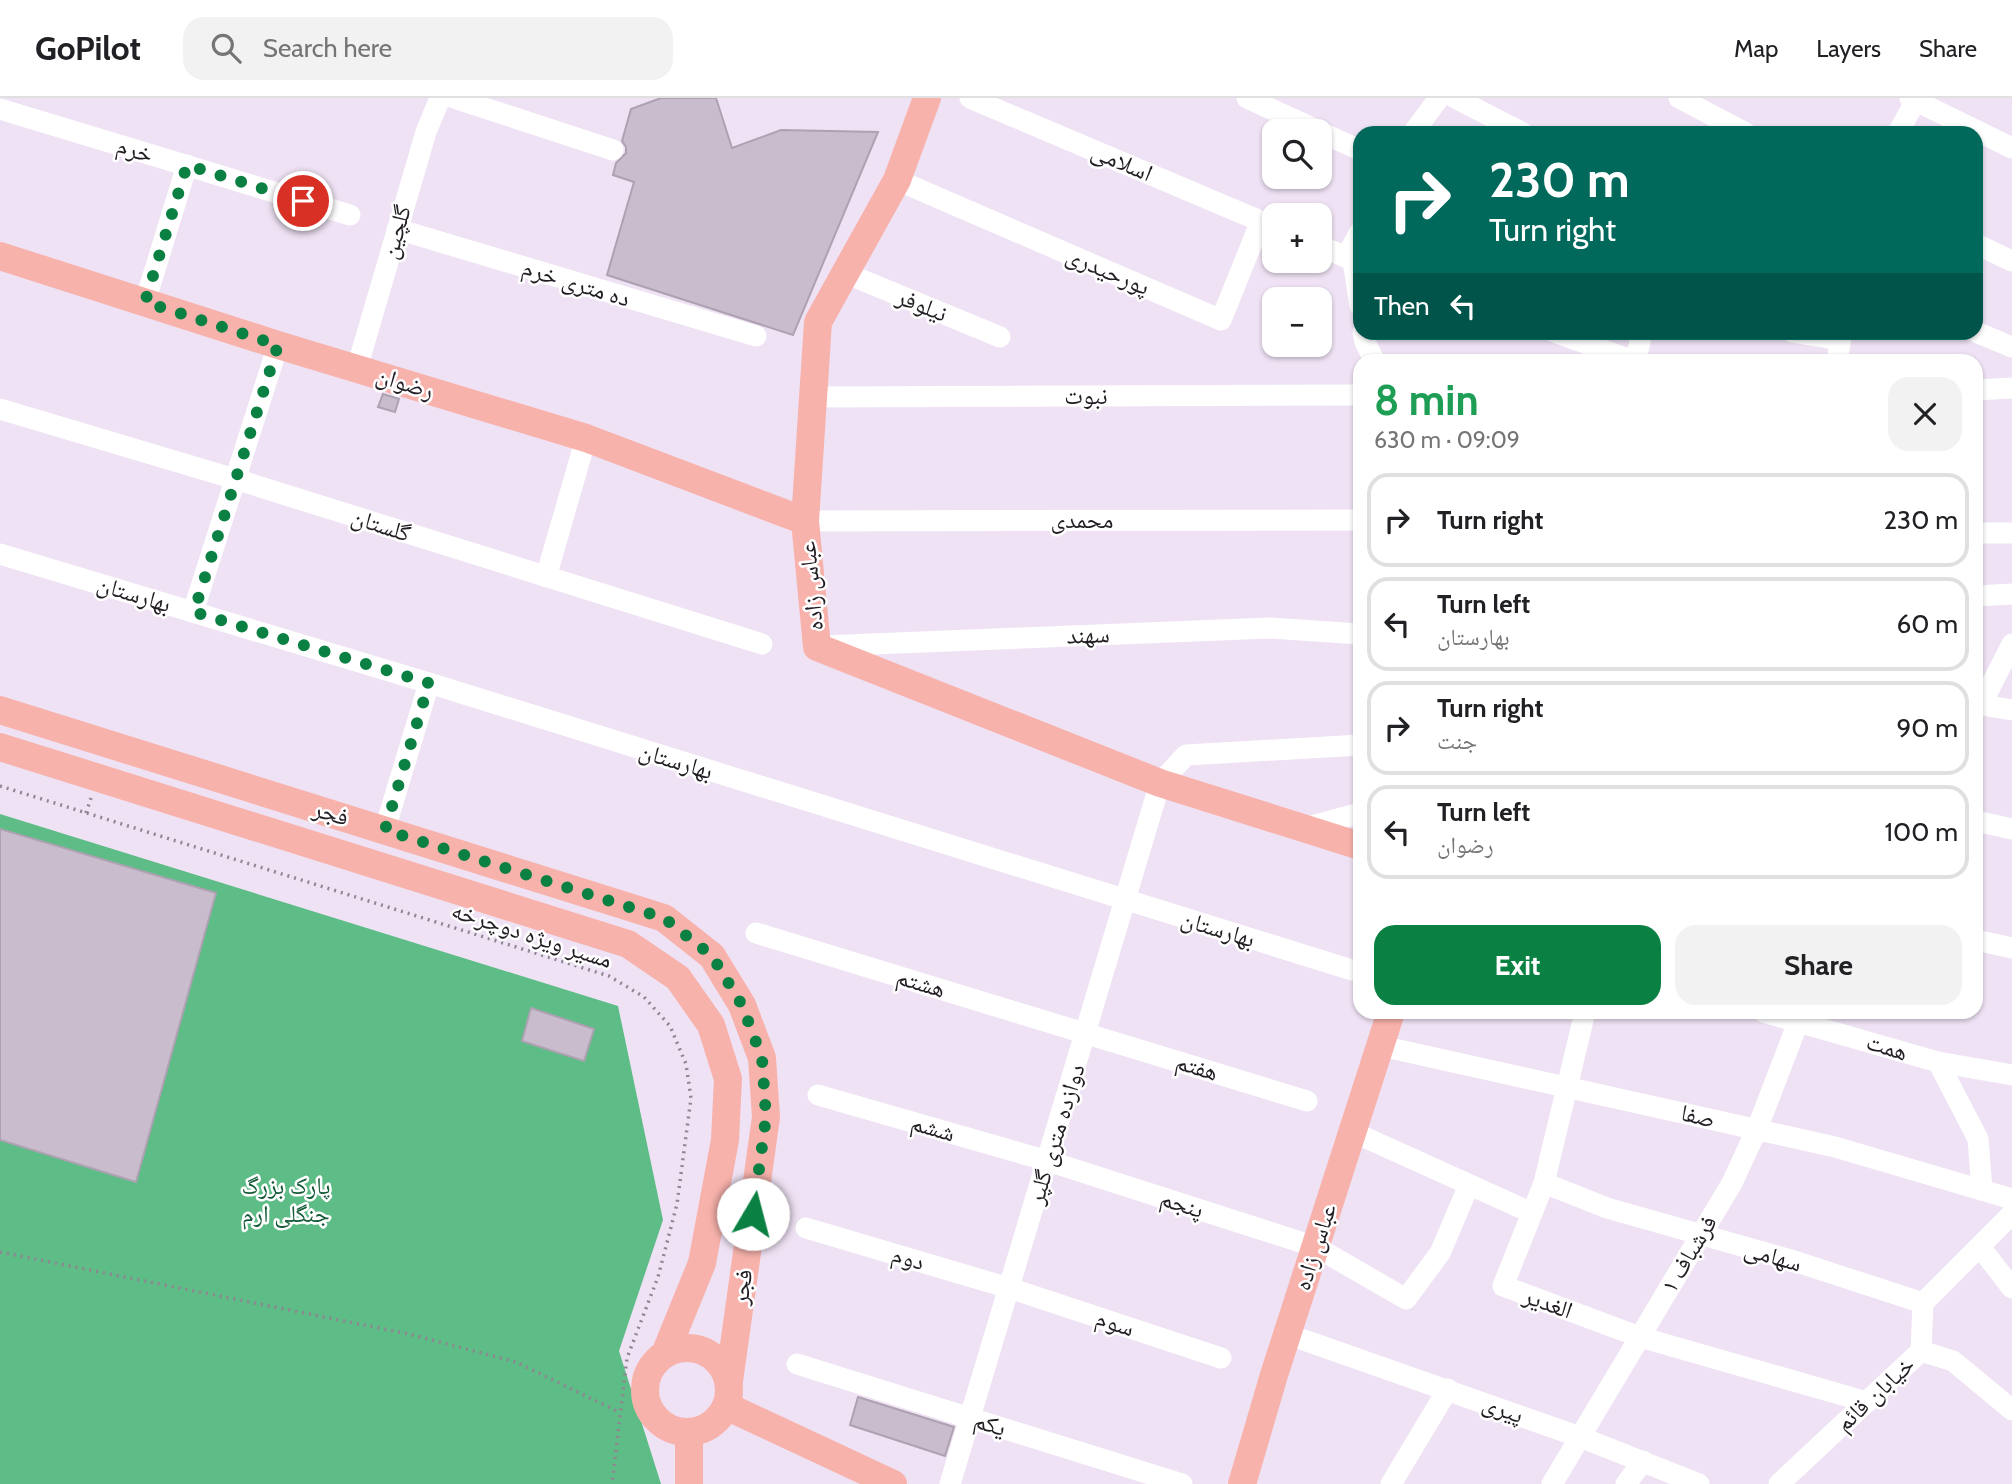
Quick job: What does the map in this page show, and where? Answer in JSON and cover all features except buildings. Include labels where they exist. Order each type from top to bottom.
[{"type":"main road","name":"عباس زاده","points":[[927,98],[897,180],[818,322],[805,521],[817,647],[1160,783],[1353,844]]},
{"type":"main road","name":"رضوان","points":[[0,256],[278,345],[586,438],[805,521]]},
{"type":"main road","name":"فجر","points":[[0,709],[664,918],[712,956],[742,1005],[762,1058],[766,1117],[727,1393]]},
{"type":"main road","name":"فجر","points":[[0,747],[628,944],[678,978],[712,1025],[728,1079],[725,1140],[702,1263],[665,1354]]},
{"type":"main road","points":[[375,865],[385,830]]},
{"type":"main road","name":"عباس زاده","points":[[1242,1484],[1277,1365],[1389,1019]]},
{"type":"main road","points":[[690,1348],[715,1358],[724,1368],[727,1393],[712,1424],[689,1432],[675,1430],[663,1424],[653,1414],[645,1389],[654,1363],[677,1349],[690,1348]]},
{"type":"main road","points":[[727,1393],[893,1484]]},
{"type":"main road","points":[[689,1432],[689,1484]]},
{"type":"street","name":"گلچین","points":[[357,368],[426,132],[440,98]]},
{"type":"street","points":[[454,98],[613,149]]},
{"type":"street","name":"اسلامی","points":[[970,98],[1262,221]]},
{"type":"street","points":[[1247,98],[1293,119]]},
{"type":"street","points":[[1418,126],[1439,98]]},
{"type":"street","points":[[1455,98],[1509,126]]},
{"type":"street","points":[[1679,98],[1733,126]]},
{"type":"street","points":[[1901,126],[1914,99],[1968,126]]},
{"type":"street","name":"خرم","points":[[0,109],[350,215]]},
{"type":"street","points":[[1983,134],[2012,148]]},
{"type":"street","points":[[1332,137],[1353,147]]},
{"type":"street","points":[[145,302],[187,165]]},
{"type":"street","name":"پورحیدری","points":[[897,180],[1221,320],[1262,236]]},
{"type":"street","name":"ده متری خرم","points":[[397,229],[755,336]]},
{"type":"street","points":[[1983,247],[2012,261]]},
{"type":"street","points":[[1332,251],[1353,260]]},
{"type":"street","name":"نیلوفر","points":[[845,273],[1000,337]]},
{"type":"street","points":[[1983,335],[2012,347]]},
{"type":"street","points":[[1576,340],[1617,354]]},
{"type":"street","points":[[194,612],[278,345]]},
{"type":"street","points":[[1983,390],[2012,388]]},
{"type":"street","name":"نبوت","points":[[812,397],[1353,395]]},
{"type":"street","name":"گلستان","points":[[0,409],[235,479],[762,644]]},
{"type":"street","points":[[546,577],[586,438]]},
{"type":"street","name":"محمدی","points":[[805,521],[1353,520]]},
{"type":"street","points":[[1983,533],[2012,533]]},
{"type":"street","name":"بهارستان","points":[[0,554],[429,683],[1352,970]]},
{"type":"street","points":[[1983,596],[2012,594]]},
{"type":"street","name":"سهند","points":[[817,647],[1269,628],[1353,634]]},
{"type":"street","points":[[1983,697],[2012,644]]},
{"type":"street","points":[[385,830],[429,683]]},
{"type":"street","points":[[1983,705],[2012,710]]},
{"type":"street","points":[[1160,783],[1186,755],[1353,745]]},
{"type":"street","name":"دوازده متری گلپر","points":[[950,1484],[1160,783]]},
{"type":"street","points":[[1305,828],[1353,815]]},
{"type":"street","points":[[1983,823],[2012,829]]},
{"type":"street","name":"هشتم","points":[[757,933],[1086,1033]]},
{"type":"street","points":[[1983,942],[2012,948]]},
{"type":"street","name":"الغدیر","points":[[1583,1019],[1544,1183],[1503,1286],[1640,1337],[1867,1402]]},
{"type":"street","name":"فرشباف ۱","points":[[1552,1484],[1732,1183],[1800,1019]]},
{"type":"street","name":"همت","points":[[1810,1019],[1938,1062],[2012,1075]]},
{"type":"street","name":"هفتم","points":[[1086,1033],[1307,1101]]},
{"type":"street","name":"صفا","points":[[1381,1046],[1835,1147],[2012,1199]]},
{"type":"street","points":[[1938,1062],[1978,1139],[1982,1190]]},
{"type":"street","name":"ششم","points":[[818,1095],[1048,1161]]},
{"type":"street","points":[[1353,1132],[1532,1213]]},
{"type":"street","name":"پنجم","points":[[1048,1161],[1316,1247],[1406,1299],[1440,1254],[1469,1185]]},
{"type":"street","name":"سهامی","points":[[1544,1183],[1607,1208],[1791,1260],[1923,1303]]},
{"type":"street","points":[[1921,1351],[1923,1303],[2012,1214]]},
{"type":"street","name":"دوم","points":[[806,1228],[1009,1288]]},
{"type":"street","points":[[1980,1247],[2012,1288]]},
{"type":"street","name":"سوم","points":[[1009,1288],[1221,1358]]},
{"type":"street","name":"پیری","points":[[1304,1340],[1580,1437],[1699,1484]]},
{"type":"street","name":"خیابان قائم","points":[[1779,1484],[1921,1351],[1953,1361],[2012,1410]]},
{"type":"street","name":"یکم","points":[[797,1364],[1182,1484]]},
{"type":"street","points":[[1391,1484],[1448,1389]]},
{"type":"street","points":[[1626,1484],[1643,1461]]},
{"type":"path","name":"مسیر ویژه دوچرخه","points":[[0,786],[608,976],[644,997],[670,1026],[686,1064],[691,1098],[677,1204],[658,1277],[627,1358],[612,1484]]},
{"type":"path","points":[[0,1252],[409,1334],[516,1362],[619,1412]]},
{"type":"green space","name":"پارک بزرگ جنگلی ارم","points":[[0,814],[618,1006],[663,1220],[619,1351],[661,1484],[0,1484]]},
{"type":"route","points":[[303,201],[187,165],[145,302],[278,345],[194,612],[429,683],[385,830],[664,918],[712,956],[742,1005],[762,1058],[766,1117],[753,1214]]}]
